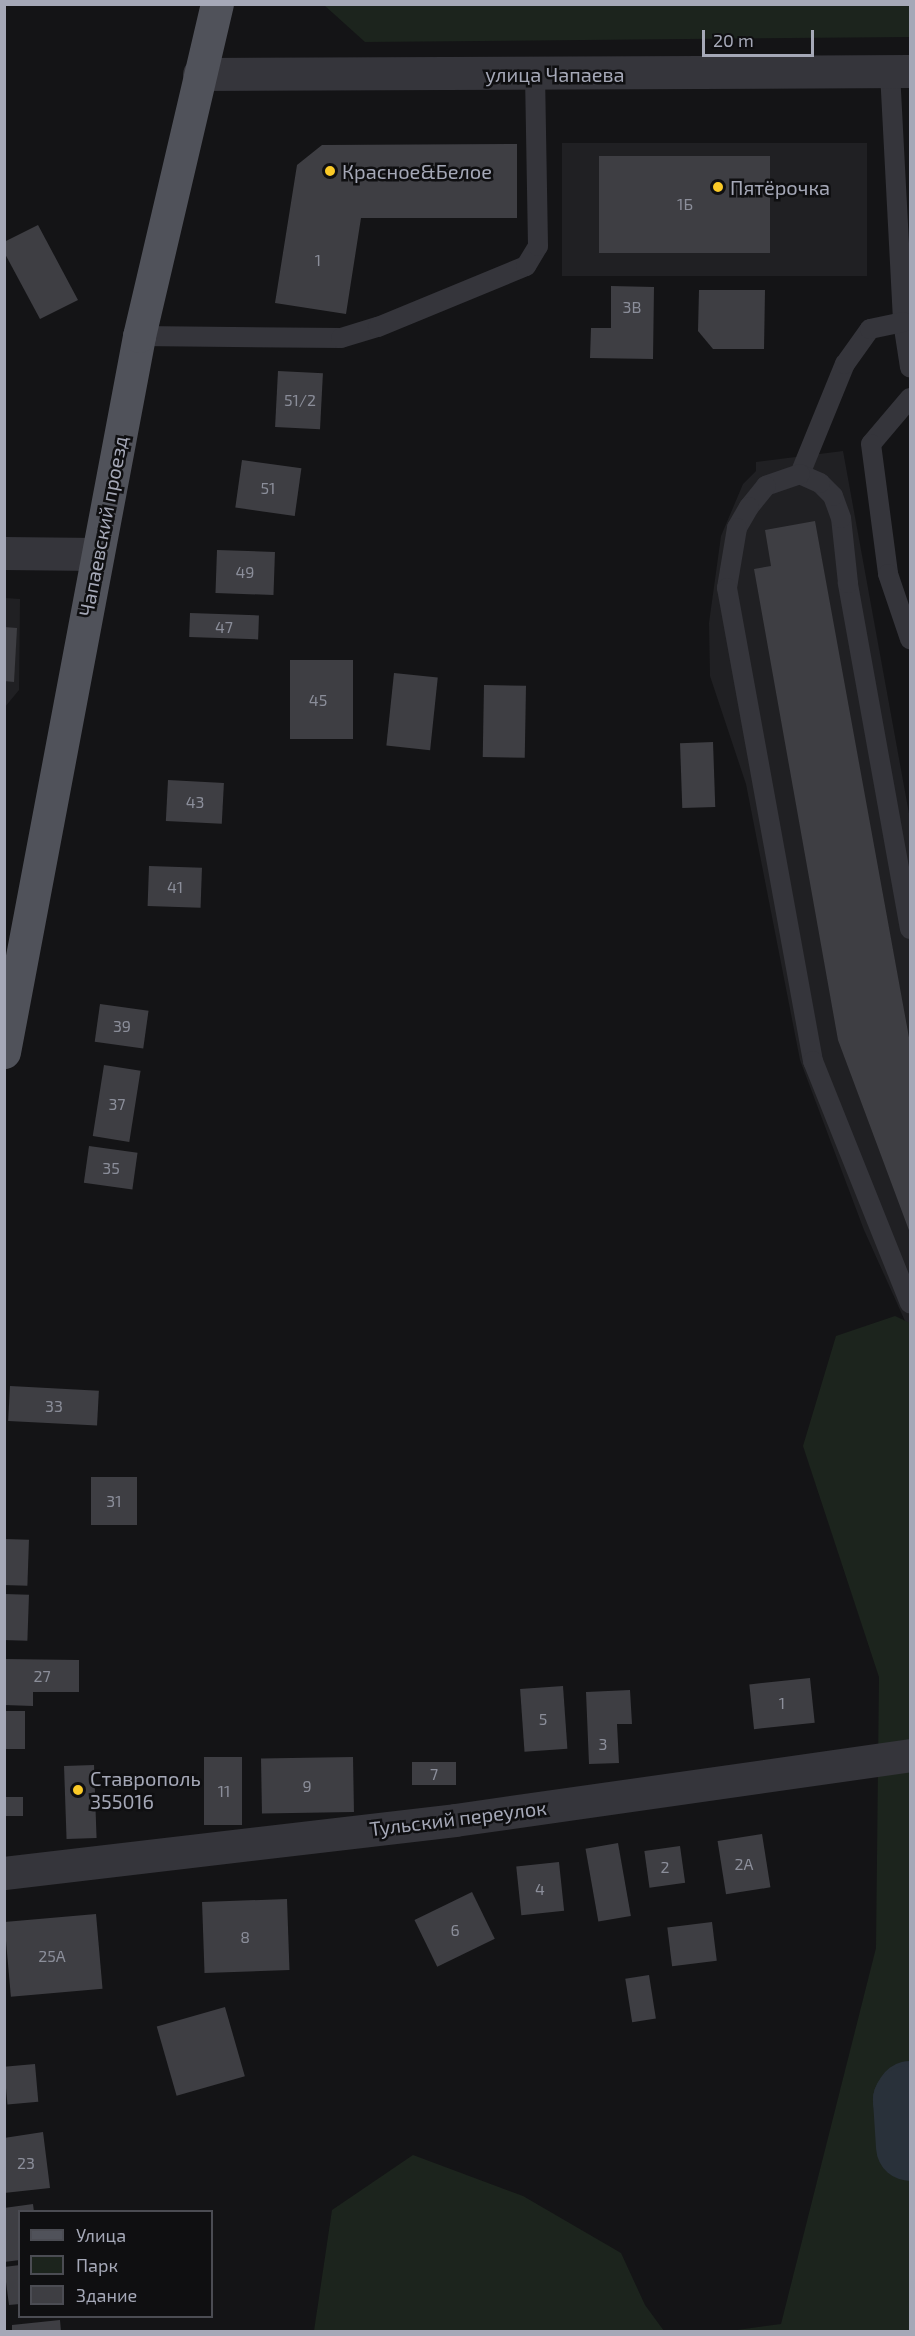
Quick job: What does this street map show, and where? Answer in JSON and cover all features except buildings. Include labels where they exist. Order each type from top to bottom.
[{"type":"main road","name":"Чапаевский проезд","points":[[4,1052],[140,336],[217,4]]},
{"type":"street","name":"улица Чапаева","points":[[199,74],[535,75],[900,72]]},
{"type":"street","points":[[4,553],[97,554]]},
{"type":"street","name":"Тульский переулок","points":[[4,1873],[455,1820],[910,1755]]},
{"type":"lane","points":[[900,72],[903,322],[910,367]]},
{"type":"lane","points":[[140,336],[341,338],[378,327],[526,266],[538,246],[535,75]]},
{"type":"lane","points":[[800,474],[845,364],[870,329],[903,322]]},
{"type":"lane","points":[[910,398],[871,444],[888,574],[910,639]]},
{"type":"lane","points":[[910,929],[848,583],[841,518],[833,496],[820,483],[800,474],[766,486],[749,507],[737,528],[727,588],[813,1061],[910,1303]]},
{"type":"shaded area","points":[[562,143],[867,143],[867,276],[562,276]]},
{"type":"shaded area","points":[[843,451],[910,819],[910,1332],[864,1230],[800,1060],[746,784],[710,676],[709,623],[721,536],[743,484],[756,471],[756,462]]},
{"type":"shaded area","points":[[5,598],[20,599],[19,690],[5,707]]},
{"type":"green space","points":[[324,5],[910,5],[910,37],[365,42]]},
{"type":"green space","points":[[895,1316],[910,1323],[910,2331],[723,2332],[781,2324],[876,1948],[879,1677],[803,1446],[836,1336]]},
{"type":"green space","points":[[413,2155],[523,2196],[621,2253],[645,2305],[664,2331],[314,2331],[332,2210]]},
{"type":"waterway","points":[[910,2095],[907,2100],[910,2147]]},
{"type":"place","name":"Красное&Белое","points":[[330,171]]},
{"type":"place","name":"Пятёрочка","points":[[718,187]]},
{"type":"place","name":"Ставрополь 355016","points":[[78,1790]]}]
